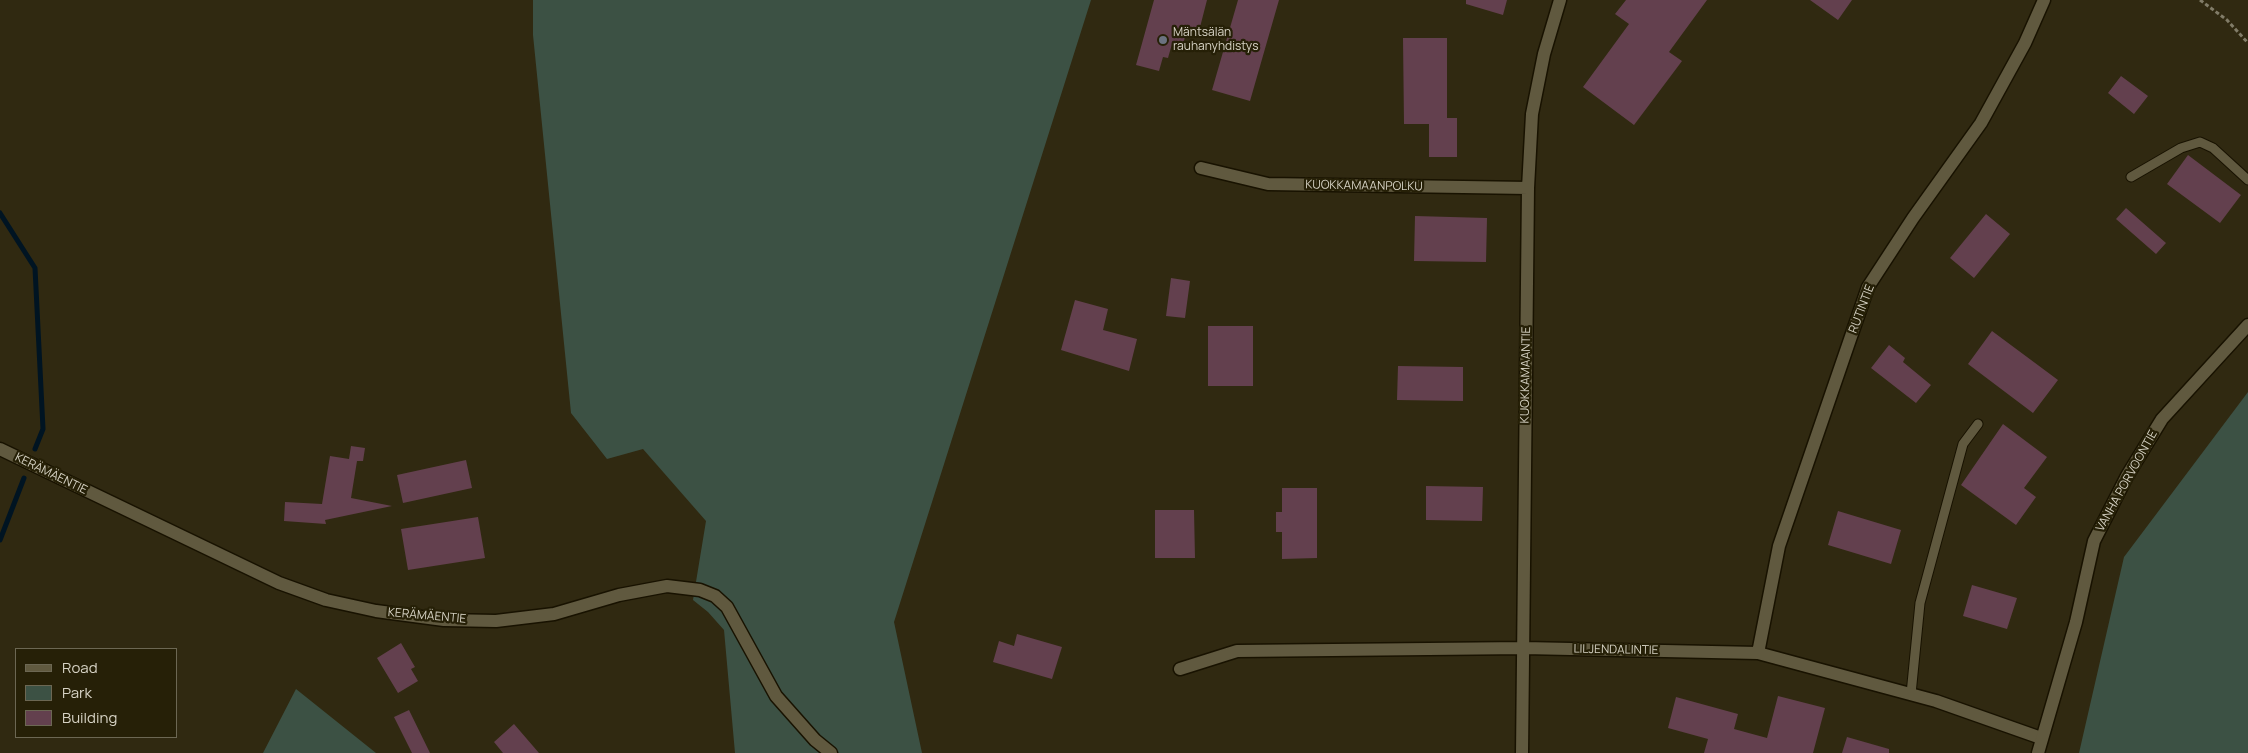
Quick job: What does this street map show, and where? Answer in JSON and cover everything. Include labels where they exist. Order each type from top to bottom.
[{"type":"street","name":"KUOKKAMAANTIE","points":[[1522,753],[1528,188],[1532,114],[1544,54],[1560,0]]},
{"type":"street","name":"RUTINTIE","points":[[1758,653],[1780,546],[1868,287],[1912,218],[1981,123],[2025,43],[2044,0]]},
{"type":"street","name":"KUOKKAMAANPOLKU","points":[[1201,168],[1268,184],[1528,188]]},
{"type":"street","name":"VANHA PORVOONTIE","points":[[2038,753],[2076,622],[2094,541],[2127,476],[2162,419],[2248,325]]},
{"type":"street","name":"KERÄMÄENTIE","points":[[0,449],[279,582],[326,600],[376,611],[444,620],[496,621],[554,614],[619,595],[667,586],[700,590],[715,596],[727,608],[776,696],[815,740],[831,753]]},
{"type":"street","name":"LILJENDALINTIE","points":[[1180,669],[1237,651],[1524,648],[1758,653],[1911,694],[2041,738]]},
{"type":"lane","points":[[2131,177],[2180,148],[2200,142],[2213,148],[2248,180]]},
{"type":"lane","points":[[1911,694],[1920,604],[1963,444],[1978,424]]},
{"type":"path","points":[[2200,0],[2227,20],[2248,43]]},
{"type":"green space","points":[[533,0],[1091,0],[894,622],[922,753],[735,753],[724,630],[708,612],[693,600],[706,521],[643,449],[607,459],[571,413],[533,35]]},
{"type":"green space","points":[[2248,392],[2248,753],[2079,753],[2124,557]]},
{"type":"green space","points":[[296,689],[376,753],[263,753]]},
{"type":"building","name":"Mäntsälän rauhanyhdistys","points":[[1154,0],[1207,0],[1198,35],[1187,31],[1182,47],[1172,44],[1168,58],[1163,57],[1159,71],[1136,65]]},
{"type":"building","points":[[1238,0],[1279,0],[1250,101],[1212,90]]},
{"type":"building","points":[[1466,0],[1507,0],[1503,15],[1466,4]]},
{"type":"building","points":[[1626,0],[1707,0],[1669,52],[1682,61],[1634,125],[1583,87],[1629,24],[1615,14]]},
{"type":"building","points":[[1810,0],[1852,0],[1838,20]]},
{"type":"building","points":[[1403,38],[1447,38],[1447,118],[1457,118],[1457,157],[1429,157],[1429,124],[1404,124]]},
{"type":"building","points":[[2121,76],[2148,96],[2134,114],[2108,93]]},
{"type":"building","points":[[2188,155],[2241,195],[2220,223],[2167,184]]},
{"type":"building","points":[[2126,208],[2166,243],[2156,254],[2116,219]]},
{"type":"building","points":[[1986,214],[2010,234],[1974,278],[1950,258]]},
{"type":"building","points":[[1415,216],[1487,218],[1486,262],[1414,261]]},
{"type":"building","points":[[1171,278],[1190,281],[1185,318],[1166,316]]},
{"type":"building","points":[[1075,300],[1108,309],[1103,330],[1137,339],[1129,371],[1061,350]]},
{"type":"building","points":[[1208,326],[1253,326],[1253,386],[1208,386]]},
{"type":"building","points":[[1992,331],[2058,380],[2033,413],[1968,364]]},
{"type":"building","points":[[1889,345],[1905,358],[1903,362],[1931,385],[1916,403],[1871,368]]},
{"type":"building","points":[[1398,366],[1463,367],[1463,401],[1397,400]]},
{"type":"building","points":[[2003,424],[2047,457],[2024,488],[2036,497],[2016,525],[1961,485]]},
{"type":"building","points":[[351,446],[365,448],[363,461],[357,461],[351,498],[392,506],[325,520],[326,524],[284,521],[285,502],[322,504],[330,456],[349,459]]},
{"type":"building","points":[[466,460],[472,488],[403,503],[397,475]]},
{"type":"building","points":[[1426,486],[1483,487],[1482,521],[1426,520]]},
{"type":"building","points":[[1282,488],[1317,488],[1317,558],[1282,559],[1282,532],[1276,532],[1276,512],[1282,512]]},
{"type":"building","points":[[1155,510],[1194,510],[1195,558],[1155,558]]},
{"type":"building","points":[[1838,511],[1901,530],[1891,564],[1828,545]]},
{"type":"building","points":[[478,517],[485,558],[408,570],[401,529]]},
{"type":"building","points":[[1972,585],[2017,598],[2007,629],[1963,616]]},
{"type":"building","points":[[1017,634],[1062,647],[1052,679],[993,662],[999,641],[1014,646]]},
{"type":"building","points":[[401,643],[415,667],[411,669],[418,681],[398,693],[377,658]]},
{"type":"building","points":[[1778,696],[1825,708],[1813,753],[1704,753],[1708,739],[1668,728],[1676,697],[1738,714],[1734,729],[1767,738]]},
{"type":"building","points":[[409,710],[430,753],[412,753],[394,717]]},
{"type":"building","points":[[514,724],[539,753],[503,753],[494,742]]},
{"type":"building","points":[[1847,737],[1889,749],[1889,753],[1842,753]]},
{"type":"waterway","points":[[0,213],[35,268],[43,429],[35,449]]},
{"type":"waterway","points":[[0,540],[24,478]]},
{"type":"place","name":"Mäntsälän rauhanyhdistys","points":[[1163,40]]}]
